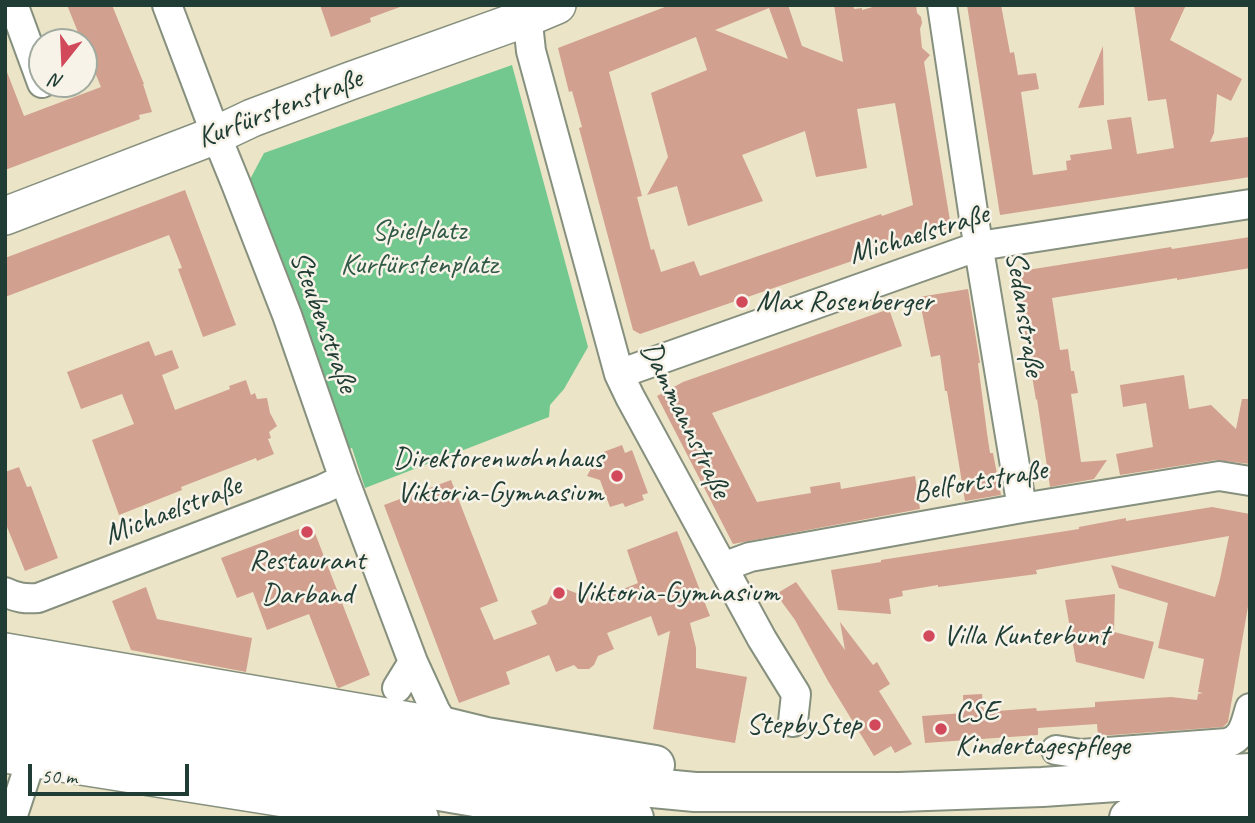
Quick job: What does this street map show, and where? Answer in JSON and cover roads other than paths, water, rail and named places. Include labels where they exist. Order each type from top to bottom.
[{"type":"highway","points":[[5,687],[459,762],[600,783],[695,792],[899,792],[1055,786],[1250,773]]},
{"type":"highway","points":[[5,720],[147,741],[498,801],[634,818]]},
{"type":"highway","points":[[445,727],[486,737],[677,769],[758,792]]},
{"type":"highway","points":[[1129,818],[1250,810]]},
{"type":"highway","points":[[384,815],[419,818]]},
{"type":"main road","name":"Kurfürstenstraße","points":[[5,216],[536,10]]},
{"type":"main road","points":[[5,652],[445,727]]},
{"type":"main road","points":[[19,755],[384,815]]},
{"type":"street","name":"Steubenstraße","points":[[167,5],[215,135],[285,310],[344,479],[413,662],[445,727]]},
{"type":"street","name":"Sedanstraße","points":[[942,5],[1022,508]]},
{"type":"street","points":[[20,8],[28,35]]},
{"type":"street","name":"Dammannstraße","points":[[536,10],[531,51],[619,374],[762,639],[796,694],[793,722]]},
{"type":"street","name":"Michaelstraße","points":[[619,374],[979,246],[1250,204]]},
{"type":"street","name":"Belfortstraße","points":[[723,567],[750,556],[1022,508],[1219,476],[1250,481]]},
{"type":"street","name":"Michaelstraße","points":[[15,596],[38,598],[344,479]]},
{"type":"street","points":[[397,688],[413,662]]},
{"type":"street","points":[[1056,751],[1080,754],[1227,743],[1234,741],[1246,720]]},
{"type":"street","points":[[12,818],[19,755]]},
{"type":"place","name":"Max Rosenberger","points":[[742,302]]},
{"type":"place","name":"Direktorenwohnhaus Viktoria-Gymnasium","points":[[617,476]]},
{"type":"place","name":"Restaurant Darband","points":[[307,532]]},
{"type":"place","name":"Viktoria-Gymnasium","points":[[559,593]]},
{"type":"place","name":"Villa Kunterbunt","points":[[929,636]]},
{"type":"place","name":"StepbyStep","points":[[875,725]]},
{"type":"place","name":"CSE Kindertagespflege","points":[[941,729]]},
{"type":"park label","name":"Spielplatz Kurfürstenplatz","points":[[419,248]]}]
